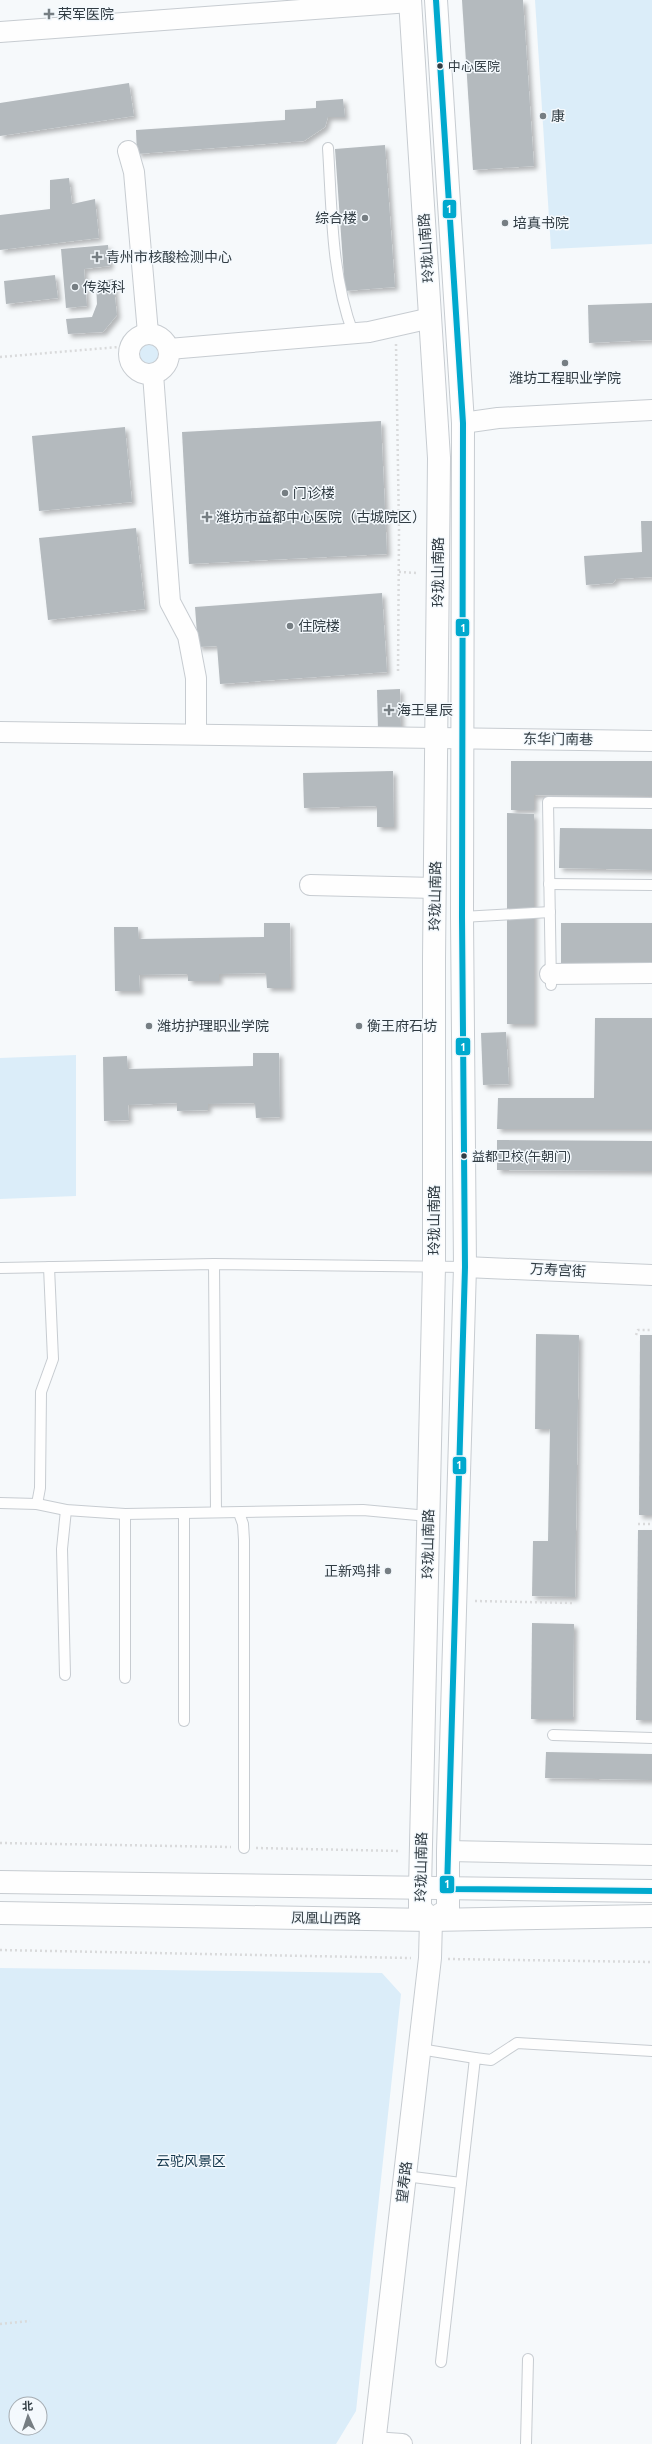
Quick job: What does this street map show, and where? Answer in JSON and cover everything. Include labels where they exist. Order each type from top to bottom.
[{"type":"main road","name":"玲珑山南路","points":[[410,1],[439,453],[435,888],[434,1266],[420,1889],[420,1908],[431,1920],[448,1910],[448,1851],[465,1267],[462,916],[463,423],[436,0]]},
{"type":"main road","points":[[0,1882],[420,1889],[652,1891]]},
{"type":"main road","name":"凤凰山西路","points":[[0,1913],[431,1920],[652,1916]]},
{"type":"main road","name":"望寿路","points":[[374,2443],[430,1958],[431,1920]]},
{"type":"street","points":[[0,32],[410,1]]},
{"type":"street","points":[[128,151],[134,172],[148,333]]},
{"type":"street","points":[[169,349],[353,333],[395,327],[431,318]]},
{"type":"street","points":[[148,333],[160,336],[169,349],[166,366],[152,374],[142,373],[133,367],[128,357],[130,346],[139,336],[148,333]]},
{"type":"street","points":[[152,374],[170,602],[188,636],[196,678],[196,734]]},
{"type":"street","points":[[463,423],[498,418],[652,410]]},
{"type":"street","name":"东华门南巷","points":[[0,732],[463,737],[652,741]]},
{"type":"street","points":[[310,885],[435,888]]},
{"type":"street","points":[[550,980],[652,973]]},
{"type":"street","name":"万寿宫街","points":[[465,1267],[652,1276]]},
{"type":"street","points":[[448,1851],[652,1855]]},
{"type":"street","points":[[374,2443],[402,2444]]},
{"type":"lane","points":[[328,148],[337,271],[343,306],[353,333]]},
{"type":"lane","points":[[550,980],[548,802],[652,803]]},
{"type":"lane","points":[[549,884],[652,885]]},
{"type":"lane","points":[[462,916],[550,912]]},
{"type":"lane","points":[[214,1264],[216,1512]]},
{"type":"lane","points":[[0,1268],[214,1264],[465,1267]]},
{"type":"lane","points":[[37,1504],[40,1488],[41,1392],[53,1359],[49,1267]]},
{"type":"lane","points":[[0,1503],[37,1504],[66,1510],[125,1514],[363,1510],[428,1516]]},
{"type":"lane","points":[[65,1675],[62,1543],[66,1510]]},
{"type":"lane","points":[[184,1512],[184,1721]]},
{"type":"lane","points":[[239,1513],[243,1524],[244,1540],[244,1848]]},
{"type":"lane","points":[[125,1514],[125,1678]]},
{"type":"lane","points":[[553,1735],[652,1738]]},
{"type":"lane","points":[[420,2049],[490,2060],[517,2043],[652,2051]]},
{"type":"lane","points":[[441,2362],[475,2058]]},
{"type":"lane","points":[[405,2176],[461,2183]]},
{"type":"lane","points":[[526,2444],[528,2359]]},
{"type":"path","points":[[395,327],[399,530],[398,674]]},
{"type":"path","points":[[0,357],[130,346]]},
{"type":"path","points":[[636,1335],[638,1330],[652,1330]]},
{"type":"path","points":[[638,1524],[652,1524]]},
{"type":"path","points":[[455,1601],[575,1603]]},
{"type":"path","points":[[0,1843],[421,1851]]},
{"type":"path","points":[[0,1950],[652,1962]]},
{"type":"path","points":[[0,2324],[30,2322]]},
{"type":"green space","points":[[535,0],[652,0],[652,244],[551,249]]},
{"type":"green space","points":[[149,343],[158,346],[161,355],[158,364],[149,367],[140,364],[137,355],[140,346]]},
{"type":"green space","points":[[76,1055],[76,1196],[0,1199],[0,1058]]},
{"type":"green space","name":"云驼风景区","points":[[0,1968],[382,1973],[401,1994],[356,2411],[336,2444],[0,2444]]},
{"type":"building","points":[[462,0],[523,0],[534,166],[473,170]]},
{"type":"building","points":[[129,83],[134,116],[0,136],[0,103]]},
{"type":"building","points":[[343,99],[345,117],[328,117],[325,127],[304,141],[137,154],[136,130],[285,120],[285,110],[316,108],[316,101]]},
{"type":"building","name":"综合楼","points":[[385,145],[395,287],[345,291],[335,149]]},
{"type":"building","points":[[69,178],[72,204],[95,199],[99,238],[0,250],[0,215],[50,209],[50,180]]},
{"type":"building","name":"传染科","points":[[108,245],[110,266],[84,269],[87,306],[66,308],[61,249]]},
{"type":"building","points":[[55,275],[58,298],[6,304],[4,281]]},
{"type":"building","points":[[113,279],[117,315],[103,332],[68,334],[66,319],[92,317],[97,304],[96,282]]},
{"type":"building","points":[[652,303],[652,340],[589,343],[588,305]]},
{"type":"building","name":"门诊楼","points":[[381,421],[387,554],[189,564],[182,432]]},
{"type":"building","points":[[125,427],[132,502],[39,511],[32,436]]},
{"type":"building","points":[[641,521],[652,521],[652,577],[616,579],[613,583],[586,585],[584,556],[642,552]]},
{"type":"building","points":[[136,528],[145,609],[48,620],[39,538]]},
{"type":"building","name":"住院楼","points":[[382,593],[387,672],[220,684],[217,646],[198,647],[195,607]]},
{"type":"building","name":"海王星辰","points":[[400,689],[401,730],[378,730],[377,690]]},
{"type":"building","points":[[511,761],[652,761],[652,796],[534,795],[534,810],[511,810]]},
{"type":"building","points":[[393,771],[394,827],[377,827],[377,806],[304,808],[303,773]]},
{"type":"building","points":[[507,813],[534,814],[534,1024],[507,1024]]},
{"type":"building","points":[[560,828],[652,829],[652,870],[559,868]]},
{"type":"building","points":[[264,923],[290,923],[291,988],[267,988],[266,973],[219,974],[219,981],[188,981],[188,974],[139,975],[140,991],[115,991],[114,927],[138,927],[139,939],[264,937]]},
{"type":"building","points":[[561,923],[652,923],[652,965],[561,965]]},
{"type":"building","points":[[595,1018],[652,1018],[652,1129],[497,1129],[498,1098],[594,1098]]},
{"type":"building","points":[[506,1032],[509,1084],[483,1085],[481,1033]]},
{"type":"building","points":[[253,1053],[279,1053],[280,1117],[256,1118],[255,1103],[208,1104],[208,1110],[177,1111],[177,1103],[128,1105],[129,1120],[104,1121],[103,1057],[127,1056],[128,1069],[253,1066]]},
{"type":"building","points":[[497,1140],[652,1141],[652,1171],[497,1170]]},
{"type":"building","points":[[536,1334],[579,1335],[575,1597],[532,1596],[533,1541],[548,1541],[550,1429],[535,1429]]},
{"type":"building","points":[[640,1335],[652,1335],[652,1515],[639,1515]]},
{"type":"building","points":[[638,1530],[652,1530],[652,1720],[636,1720]]},
{"type":"building","points":[[532,1623],[574,1624],[573,1719],[531,1719]]},
{"type":"building","points":[[546,1752],[652,1754],[652,1780],[545,1778]]},
{"type":"transit line","name":"1","points":[[436,0],[463,423],[462,917],[465,1267],[447,1889],[652,1891]]},
{"type":"place","name":"荣军医院","points":[[49,14]]},
{"type":"place","name":"中心医院","points":[[440,66]]},
{"type":"place","name":"康","points":[[543,116]]},
{"type":"place","name":"综合楼","points":[[365,218]]},
{"type":"place","name":"培真书院","points":[[505,223]]},
{"type":"place","name":"青州市核酸检测中心","points":[[97,257]]},
{"type":"place","name":"传染科","points":[[75,287]]},
{"type":"place","name":"潍坊工程职业学院","points":[[565,363]]},
{"type":"place","name":"门诊楼","points":[[285,493]]},
{"type":"place","name":"潍坊市益都中心医院（古城院区）","points":[[207,517]]},
{"type":"place","name":"住院楼","points":[[290,626]]},
{"type":"place","name":"海王星辰","points":[[389,710]]},
{"type":"place","name":"潍坊护理职业学院","points":[[149,1026]]},
{"type":"place","name":"衡王府石坊","points":[[359,1026]]},
{"type":"place","name":"益都卫校(午朝门)","points":[[464,1156]]},
{"type":"place","name":"正新鸡排","points":[[388,1571]]}]
